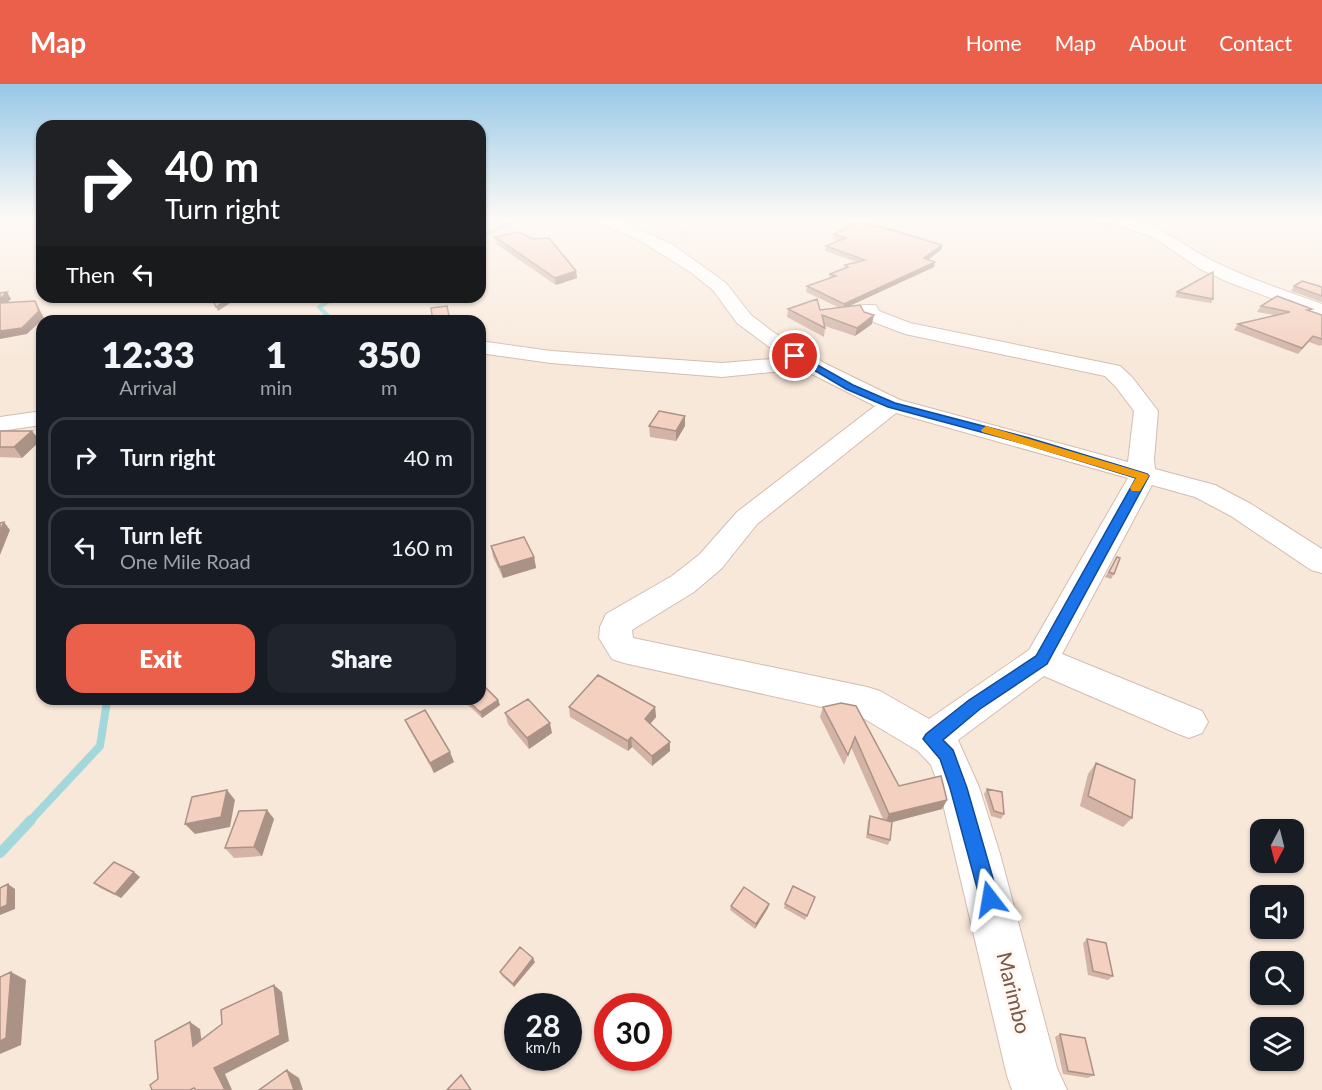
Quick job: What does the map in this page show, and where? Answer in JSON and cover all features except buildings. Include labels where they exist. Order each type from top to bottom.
[{"type":"street","points":[[690,266],[714,282],[747,322],[806,362],[850,387],[892,405],[1026,440],[1143,476],[1205,492],[1220,498],[1322,564]]},
{"type":"street","points":[[1208,266],[1322,311]]},
{"type":"street","points":[[869,309],[870,314],[878,319],[905,328],[1112,371],[1139,399],[1146,411],[1141,459],[1143,476],[1041,660],[975,705],[931,739]]},
{"type":"street","points":[[486,348],[551,357],[722,370],[759,369],[806,362]]},
{"type":"street","name":"Marimbo","points":[[892,405],[747,518],[711,561],[683,584],[618,623],[614,633],[616,642],[624,650],[867,702],[931,739],[947,755],[978,854],[1033,1076],[1040,1090]]},
{"type":"street","points":[[0,424],[36,419]]},
{"type":"street","points":[[1041,660],[1189,722]]},
{"type":"shaded area","points":[[0,266],[36,266],[36,303],[486,303],[486,266],[1322,266],[1322,1090],[0,1090]]},
{"type":"waterway","points":[[326,303],[319,307],[327,315]]},
{"type":"waterway","points":[[30,821],[100,746],[106,705]]},
{"type":"waterway","points":[[0,853],[31,820]]},
{"type":"slow traffic","points":[[986,430],[1143,476],[1136,488]]},
{"type":"route","points":[[795,356],[850,387],[892,405],[1026,440],[1143,476],[1041,660],[975,705],[931,739],[947,755],[959,788],[990,899]]}]
